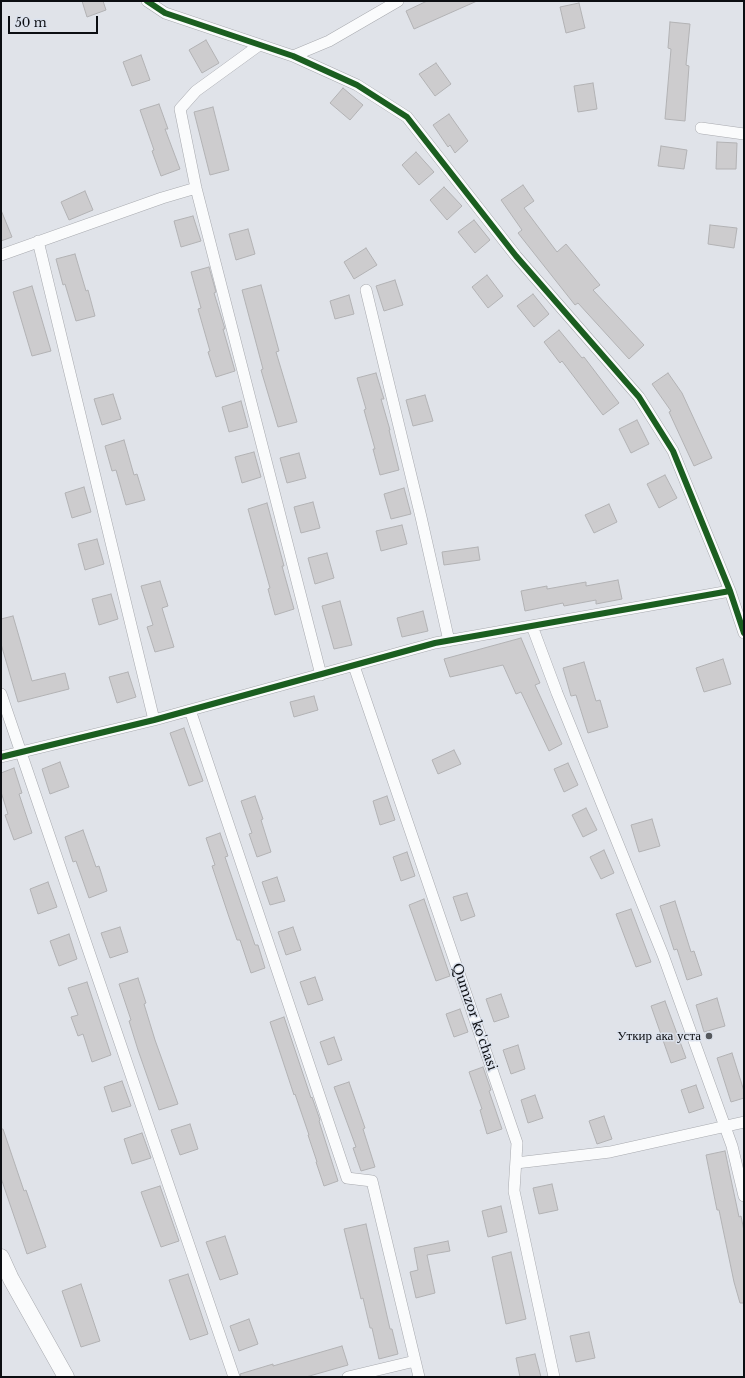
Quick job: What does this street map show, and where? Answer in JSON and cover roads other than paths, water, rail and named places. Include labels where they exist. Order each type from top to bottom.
[{"type":"street","points":[[147,1],[165,13],[258,46],[293,56],[357,85],[407,118],[516,256],[639,398],[673,451],[730,591],[744,633]]},
{"type":"street","points":[[293,56],[329,41],[398,1]]},
{"type":"street","points":[[258,46],[196,91],[180,109],[196,188],[321,674]]},
{"type":"street","points":[[701,128],[744,134]]},
{"type":"street","points":[[1,255],[162,198],[196,188]]},
{"type":"street","points":[[38,241],[154,720]]},
{"type":"street","points":[[366,290],[449,641]]},
{"type":"street","points":[[1,757],[20,751],[154,720],[435,643],[730,591]]},
{"type":"street","points":[[532,626],[557,693],[663,955],[732,1146],[744,1196]]},
{"type":"street","name":"Qumzor ko'chasi","points":[[354,666],[517,1144],[514,1191],[554,1377]]},
{"type":"street","points":[[1,694],[234,1377]]},
{"type":"street","points":[[190,710],[347,1178],[372,1181],[419,1377]]},
{"type":"street","points":[[516,1163],[610,1152],[744,1122]]},
{"type":"street","points":[[1,1257],[6,1281],[66,1377]]},
{"type":"street","points":[[348,1377],[415,1360]]},
{"type":"place","name":"Уткир ака уста","points":[[709,1036]]}]
